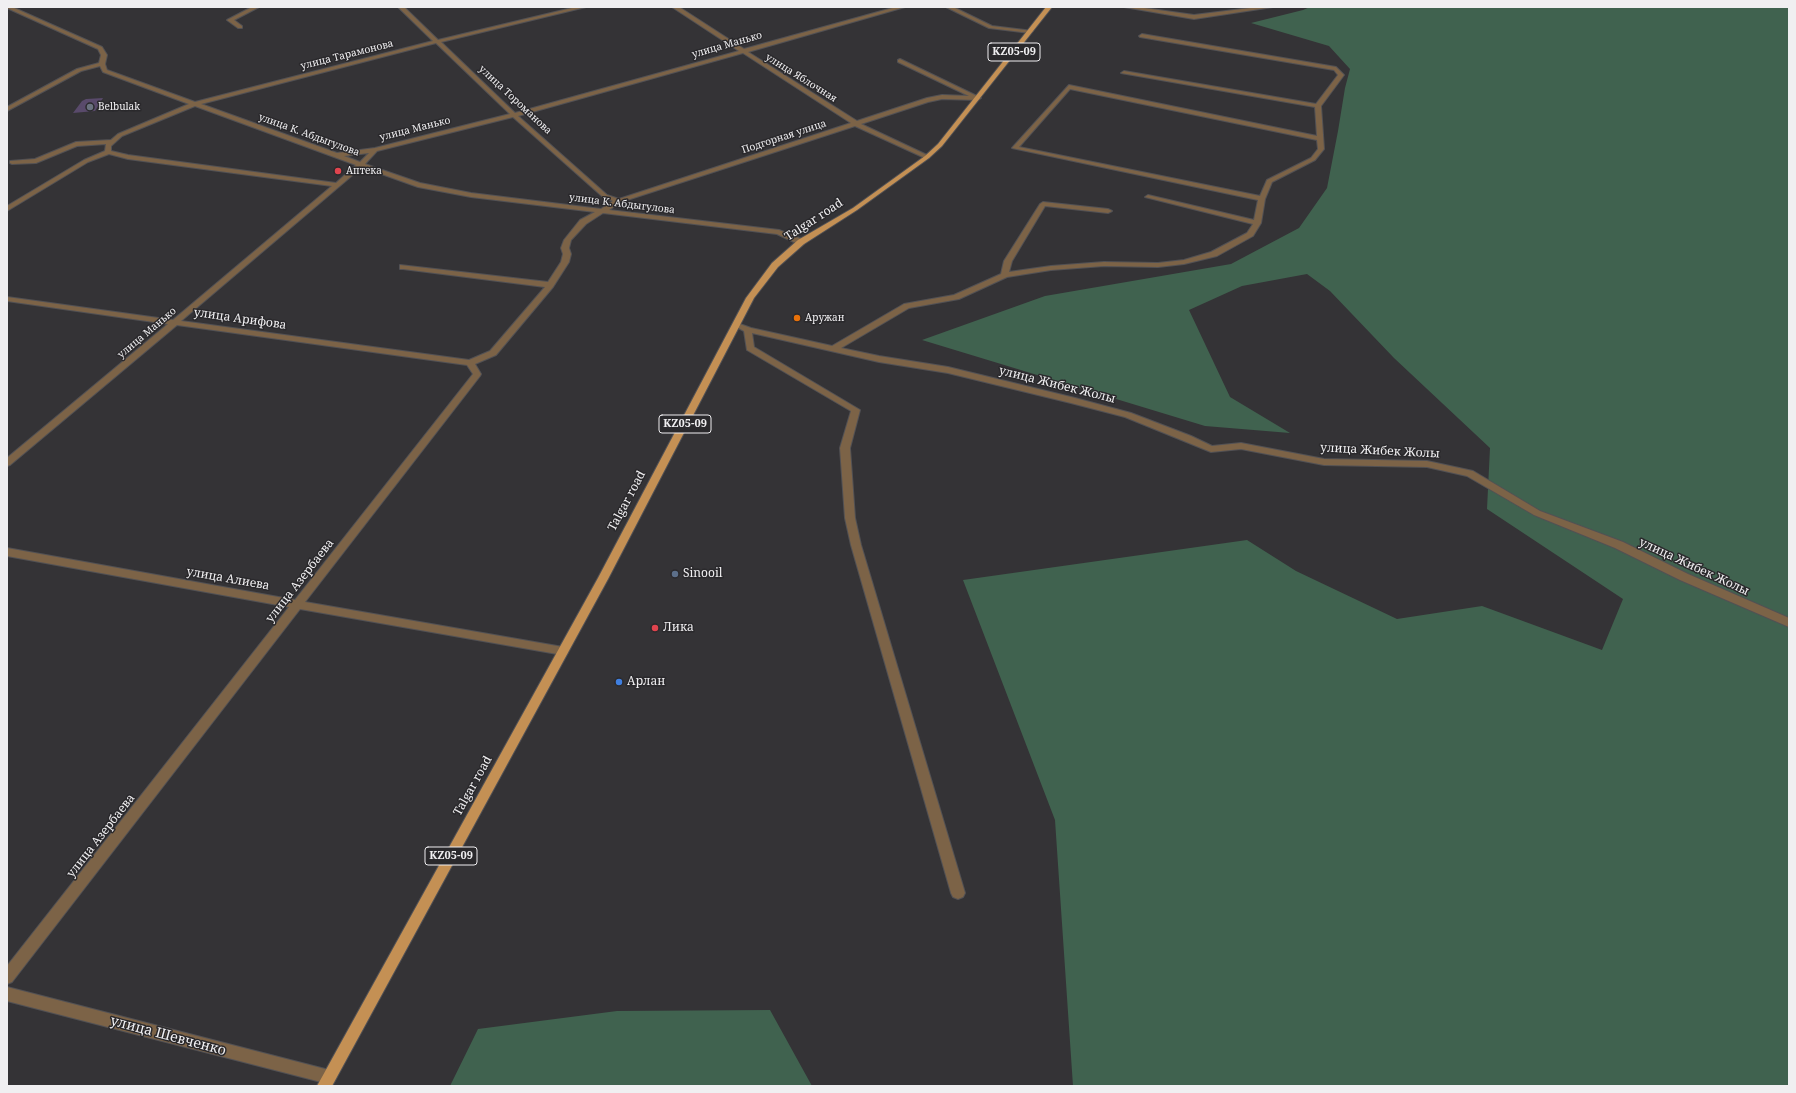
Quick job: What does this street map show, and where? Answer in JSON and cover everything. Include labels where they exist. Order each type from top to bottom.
[{"type":"main road","name":"Talgar road","points":[[326,1081],[742,327],[750,298],[775,265],[801,242],[855,209],[927,157],[940,145],[1049,7]]},
{"type":"street","points":[[240,27],[230,20],[256,7]]},
{"type":"street","name":"улица Тороманова","points":[[401,7],[439,41],[514,115],[605,196],[618,201]]},
{"type":"street","name":"улица Тарамонова","points":[[112,142],[120,135],[194,104],[439,41],[582,7]]},
{"type":"street","name":"улица Яблочная","points":[[675,7],[857,124],[927,157]]},
{"type":"street","name":"улица Манько","points":[[7,463],[176,322],[337,185],[375,150],[514,115],[902,7]]},
{"type":"street","points":[[949,7],[991,27],[1030,31]]},
{"type":"street","points":[[1127,7],[1194,17],[1270,7]]},
{"type":"street","points":[[7,109],[79,70],[102,64],[104,56],[100,48],[10,8]]},
{"type":"street","points":[[834,349],[907,306],[956,297],[1005,275],[1104,264],[1158,265],[1184,262],[1214,254],[1250,234],[1258,223],[1262,199],[1269,181],[1312,159],[1321,149],[1318,106],[1341,75],[1336,68],[1142,36]]},
{"type":"street","points":[[900,61],[978,98]]},
{"type":"street","name":"улица К. Абдыгулова","points":[[102,64],[105,71],[426,187],[471,195],[779,232],[801,242]]},
{"type":"street","points":[[1124,73],[1318,106]]},
{"type":"street","points":[[112,83],[124,78]]},
{"type":"street","points":[[1262,199],[1015,148],[1069,87],[1321,139]]},
{"type":"street","name":"Подгорная улица","points":[[600,211],[618,201],[935,98],[978,98]]},
{"type":"street","points":[[108,152],[108,146],[112,142]]},
{"type":"street","points":[[12,162],[36,161],[76,144],[112,142]]},
{"type":"street","points":[[335,155],[375,150]]},
{"type":"street","points":[[7,209],[86,161],[108,152],[128,157],[337,185]]},
{"type":"street","points":[[1148,197],[1258,223]]},
{"type":"street","points":[[1005,275],[1008,262],[1043,204],[1108,211]]},
{"type":"street","points":[[470,363],[493,353],[550,285],[565,262],[567,254],[565,248],[568,240],[583,222],[600,211]]},
{"type":"street","points":[[403,267],[550,285]]},
{"type":"street","name":"улица Арифова","points":[[7,298],[470,363]]},
{"type":"street","points":[[742,327],[750,348],[856,410],[844,448],[850,518],[856,545],[958,893]]},
{"type":"street","name":"улица Жибек Жолы","points":[[742,327],[879,359],[948,370],[1072,400],[1128,415],[1188,438],[1211,449],[1223,450],[1241,446],[1324,462],[1427,464],[1470,473],[1537,513],[1619,545],[1684,577],[1789,623]]},
{"type":"street","name":"улица Азербаева","points":[[7,977],[478,374],[470,363]]},
{"type":"street","name":"улица Алиева","points":[[7,552],[563,651]]},
{"type":"street","name":"улица Шевченко","points":[[7,994],[326,1081]]},
{"type":"green space","points":[[1310,7],[1789,7],[1789,1086],[1073,1086],[1055,820],[963,580],[1247,540],[1296,571],[1397,619],[1482,606],[1602,650],[1623,599],[1487,509],[1490,448],[1394,358],[1330,291],[1307,274],[1242,286],[1189,310],[1230,397],[1290,433],[1205,426],[922,340],[1045,296],[1231,264],[1299,228],[1327,188],[1345,88],[1350,69],[1329,46],[1251,23]]},
{"type":"green space","points":[[770,1010],[812,1086],[450,1086],[478,1029],[617,1011]]},
{"type":"building","name":"Belbulak","points":[[103,98],[95,111],[73,113],[82,101],[86,99]]},
{"type":"place","name":"Belbulak","points":[[90,107]]},
{"type":"place","name":"Аптека","points":[[338,171]]},
{"type":"place","name":"Аружан","points":[[797,318]]},
{"type":"place","name":"Sinooil","points":[[675,574]]},
{"type":"place","name":"Лика","points":[[655,628]]},
{"type":"place","name":"Арлан","points":[[619,682]]}]
